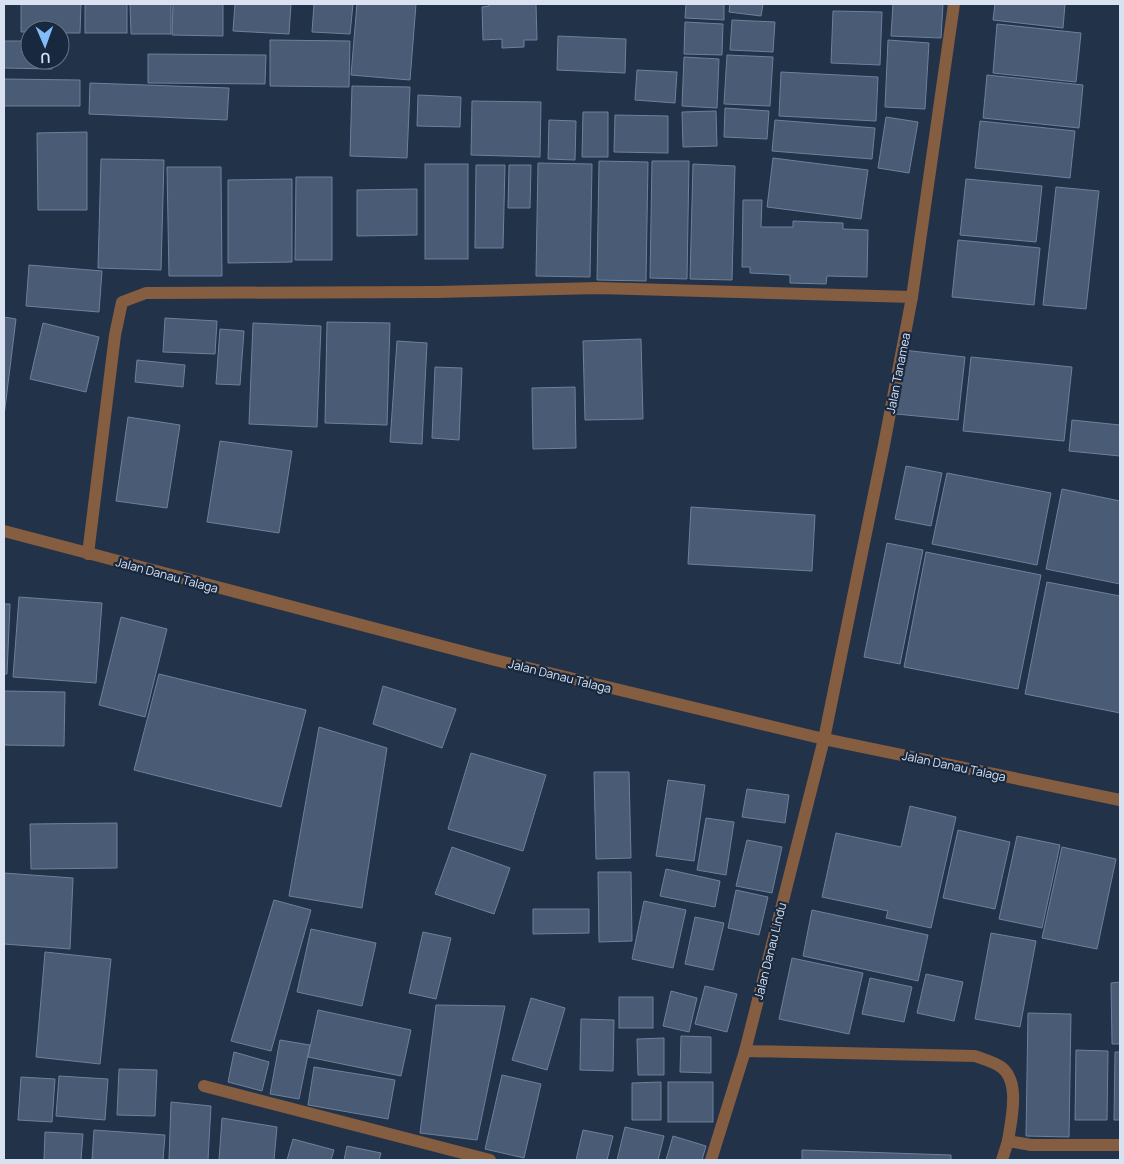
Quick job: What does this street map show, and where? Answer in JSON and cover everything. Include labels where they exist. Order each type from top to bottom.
[{"type":"street","name":"Jalan Tanamea","points":[[824,739],[912,297],[954,4]]},
{"type":"street","points":[[88,554],[115,335],[122,302],[146,293],[436,292],[598,288],[912,297]]},
{"type":"street","name":"Jalan Danau Talaga","points":[[4,531],[486,658],[824,739],[1120,800]]},
{"type":"street","name":"Jalan Danau Lindu","points":[[711,1160],[745,1051],[824,739]]},
{"type":"street","points":[[745,1051],[976,1056],[1002,1067],[1012,1084],[1014,1107],[1008,1141],[1002,1160]]},
{"type":"street","points":[[204,1086],[490,1160]]},
{"type":"street","points":[[1008,1141],[1031,1145],[1120,1145]]},
{"type":"building","points":[[21,4],[81,4],[80,33],[70,33],[70,20],[21,20]]},
{"type":"building","points":[[85,4],[127,4],[127,33],[85,33]]},
{"type":"building","points":[[130,4],[171,4],[171,34],[131,34]]},
{"type":"building","points":[[173,4],[223,4],[223,36],[172,35]]},
{"type":"building","points":[[235,4],[291,4],[289,34],[233,31]]},
{"type":"building","points":[[314,4],[353,4],[350,34],[312,32]]},
{"type":"building","points":[[357,4],[416,4],[410,80],[351,75]]},
{"type":"building","points":[[489,4],[536,4],[537,40],[524,40],[524,47],[502,48],[502,39],[483,40],[482,7],[489,6]]},
{"type":"building","points":[[686,4],[724,4],[724,20],[685,18]]},
{"type":"building","points":[[730,4],[763,4],[761,16],[729,12]]},
{"type":"building","points":[[893,4],[943,4],[941,38],[891,36]]},
{"type":"building","points":[[995,4],[1065,4],[1063,28],[993,20]]},
{"type":"building","points":[[833,11],[882,12],[880,65],[831,63]]},
{"type":"building","points":[[732,20],[775,22],[773,52],[730,50]]},
{"type":"building","points":[[685,22],[723,24],[722,55],[684,54]]},
{"type":"building","points":[[997,24],[1081,33],[1076,82],[993,73]]},
{"type":"building","points":[[558,36],[626,39],[625,73],[557,70]]},
{"type":"building","points":[[270,40],[350,41],[349,87],[270,86]]},
{"type":"building","points":[[888,40],[929,43],[925,109],[885,107]]},
{"type":"building","points":[[4,41],[20,41],[20,68],[4,68]]},
{"type":"building","points":[[148,54],[266,55],[265,84],[148,83]]},
{"type":"building","points":[[727,55],[773,57],[770,106],[724,104]]},
{"type":"building","points":[[684,57],[719,59],[717,108],[682,106]]},
{"type":"building","points":[[637,70],[677,72],[675,103],[635,100]]},
{"type":"building","points":[[781,72],[878,77],[876,121],[779,116]]},
{"type":"building","points":[[987,75],[1083,85],[1079,128],[983,118]]},
{"type":"building","points":[[4,79],[80,80],[80,106],[4,106]]},
{"type":"building","points":[[90,83],[229,88],[227,120],[89,114]]},
{"type":"building","points":[[352,86],[410,87],[407,158],[350,156]]},
{"type":"building","points":[[418,95],[461,97],[460,127],[417,126]]},
{"type":"building","points":[[472,101],[541,102],[540,157],[471,155]]},
{"type":"building","points":[[725,108],[769,111],[767,139],[724,137]]},
{"type":"building","points":[[716,111],[717,146],[683,147],[682,112]]},
{"type":"building","points":[[583,112],[608,112],[608,157],[582,157]]},
{"type":"building","points":[[615,115],[668,116],[668,153],[614,152]]},
{"type":"building","points":[[886,117],[918,122],[909,173],[878,168]]},
{"type":"building","points":[[549,120],[576,121],[575,160],[548,159]]},
{"type":"building","points":[[775,120],[875,128],[872,159],[772,151]]},
{"type":"building","points":[[980,121],[1075,131],[1070,178],[975,168]]},
{"type":"building","points":[[87,132],[87,210],[38,210],[37,133]]},
{"type":"building","points":[[773,158],[868,170],[861,219],[767,207]]},
{"type":"building","points":[[101,159],[164,160],[161,270],[98,268]]},
{"type":"building","points":[[599,161],[648,162],[646,281],[597,280]]},
{"type":"building","points":[[652,161],[689,161],[687,279],[650,278]]},
{"type":"building","points":[[538,163],[592,164],[590,277],[536,276]]},
{"type":"building","points":[[425,164],[468,164],[468,259],[425,259]]},
{"type":"building","points":[[693,164],[735,166],[732,280],[690,279]]},
{"type":"building","points":[[476,165],[505,165],[503,248],[475,248]]},
{"type":"building","points":[[509,165],[531,165],[530,208],[508,208]]},
{"type":"building","points":[[167,167],[221,167],[222,276],[169,276]]},
{"type":"building","points":[[296,177],[332,177],[332,260],[295,260]]},
{"type":"building","points":[[292,179],[292,262],[228,263],[228,180]]},
{"type":"building","points":[[966,179],[1042,186],[1036,242],[960,235]]},
{"type":"building","points":[[1056,187],[1099,191],[1086,309],[1043,305]]},
{"type":"building","points":[[417,189],[417,235],[357,236],[357,190]]},
{"type":"building","points":[[743,200],[762,200],[761,227],[793,227],[793,221],[843,223],[843,229],[868,230],[867,277],[827,276],[826,284],[790,283],[790,275],[750,273],[750,267],[742,267]]},
{"type":"building","points":[[958,240],[1040,248],[1034,305],[952,297]]},
{"type":"building","points":[[29,265],[102,271],[99,312],[26,306]]},
{"type":"building","points":[[4,317],[16,319],[4,416]]},
{"type":"building","points":[[165,318],[217,321],[215,354],[163,352]]},
{"type":"building","points":[[327,322],[390,323],[387,425],[325,423]]},
{"type":"building","points":[[43,323],[99,337],[86,392],[30,379]]},
{"type":"building","points":[[253,323],[321,326],[317,427],[249,424]]},
{"type":"building","points":[[220,329],[244,331],[240,385],[216,384]]},
{"type":"building","points":[[641,339],[643,419],[585,420],[583,341]]},
{"type":"building","points":[[397,341],[427,343],[422,444],[390,442]]},
{"type":"building","points":[[903,350],[965,357],[958,420],[896,414]]},
{"type":"building","points":[[971,357],[1072,367],[1064,441],[963,431]]},
{"type":"building","points":[[137,360],[185,365],[183,387],[135,382]]},
{"type":"building","points":[[435,367],[462,368],[459,440],[432,438]]},
{"type":"building","points":[[575,387],[576,448],[533,449],[532,388]]},
{"type":"building","points":[[128,417],[180,425],[167,508],[116,501]]},
{"type":"building","points":[[1072,420],[1120,425],[1120,456],[1069,451]]},
{"type":"building","points":[[220,441],[292,451],[279,533],[207,522]]},
{"type":"building","points":[[906,466],[942,473],[931,526],[895,519]]},
{"type":"building","points":[[947,473],[1051,493],[1037,565],[932,544]]},
{"type":"building","points":[[1062,489],[1120,501],[1120,584],[1046,569]]},
{"type":"building","points":[[691,507],[815,515],[812,571],[688,564]]},
{"type":"building","points":[[887,543],[923,550],[900,664],[864,657]]},
{"type":"building","points":[[926,552],[1041,575],[1018,689],[904,667]]},
{"type":"building","points":[[1047,582],[1120,596],[1120,713],[1025,694]]},
{"type":"building","points":[[19,597],[102,603],[96,683],[13,677]]},
{"type":"building","points":[[4,604],[10,604],[7,674],[4,674]]},
{"type":"building","points":[[121,617],[167,629],[145,717],[99,705]]},
{"type":"building","points":[[159,674],[306,710],[281,807],[134,770]]},
{"type":"building","points":[[383,686],[456,709],[442,748],[373,724]]},
{"type":"building","points":[[4,691],[65,692],[64,746],[4,745]]},
{"type":"building","points":[[319,727],[387,748],[362,908],[289,896]]},
{"type":"building","points":[[471,753],[546,775],[523,851],[448,829]]},
{"type":"building","points":[[594,772],[629,772],[631,858],[596,859]]},
{"type":"building","points":[[668,780],[705,785],[694,861],[656,856]]},
{"type":"building","points":[[747,789],[789,795],[785,823],[742,817]]},
{"type":"building","points":[[910,806],[956,817],[931,928],[886,918],[888,911],[822,897],[836,833],[901,847]]},
{"type":"building","points":[[706,818],[734,822],[726,875],[697,870]]},
{"type":"building","points":[[117,823],[117,868],[31,869],[30,824]]},
{"type":"building","points":[[958,830],[1010,842],[995,909],[943,898]]},
{"type":"building","points":[[1017,836],[1060,845],[1042,928],[999,919]]},
{"type":"building","points":[[747,840],[782,847],[772,893],[736,886]]},
{"type":"building","points":[[452,847],[510,868],[494,914],[435,894]]},
{"type":"building","points":[[1062,847],[1116,859],[1097,949],[1042,938]]},
{"type":"building","points":[[666,869],[720,881],[715,907],[660,896]]},
{"type":"building","points":[[598,872],[631,872],[632,941],[599,942]]},
{"type":"building","points":[[4,873],[73,878],[70,949],[4,944]]},
{"type":"building","points":[[736,890],[768,897],[759,935],[728,928]]},
{"type":"building","points":[[274,900],[311,910],[271,1051],[231,1041]]},
{"type":"building","points":[[644,901],[686,910],[673,968],[632,959]]},
{"type":"building","points":[[533,909],[589,909],[589,933],[533,934]]},
{"type":"building","points":[[812,910],[928,935],[918,981],[803,956]]},
{"type":"building","points":[[695,917],[724,923],[713,970],[685,964]]},
{"type":"building","points":[[311,929],[376,943],[362,1006],[297,992]]},
{"type":"building","points":[[423,932],[451,938],[436,999],[409,993]]},
{"type":"building","points":[[991,933],[1036,941],[1020,1027],[975,1019]]},
{"type":"building","points":[[45,952],[111,959],[100,1064],[36,1057]]},
{"type":"building","points":[[792,958],[863,973],[849,1034],[779,1019]]},
{"type":"building","points":[[926,974],[963,982],[954,1021],[917,1013]]},
{"type":"building","points":[[870,978],[912,987],[904,1022],[862,1014]]},
{"type":"building","points":[[1120,982],[1120,1044],[1112,1044],[1111,983]]},
{"type":"building","points":[[705,986],[737,994],[727,1032],[695,1024]]},
{"type":"building","points":[[671,991],[697,998],[689,1032],[663,1026]]},
{"type":"building","points":[[619,997],[653,997],[653,1028],[619,1028]]},
{"type":"building","points":[[531,998],[565,1008],[547,1070],[512,1060]]},
{"type":"building","points":[[436,1005],[505,1006],[477,1140],[420,1133]]},
{"type":"building","points":[[318,1010],[411,1030],[401,1076],[308,1057]]},
{"type":"building","points":[[1028,1013],[1071,1014],[1069,1137],[1026,1136]]},
{"type":"building","points":[[581,1019],[614,1020],[613,1071],[580,1070]]},
{"type":"building","points":[[681,1036],[711,1037],[711,1073],[680,1072]]},
{"type":"building","points":[[664,1038],[664,1075],[638,1075],[637,1039]]},
{"type":"building","points":[[280,1040],[310,1045],[299,1099],[270,1094]]},
{"type":"building","points":[[1076,1050],[1108,1051],[1107,1120],[1075,1120]]},
{"type":"building","points":[[234,1052],[269,1062],[262,1091],[228,1082]]},
{"type":"building","points":[[1115,1052],[1120,1052],[1120,1120],[1114,1120]]},
{"type":"building","points":[[314,1067],[395,1080],[388,1119],[308,1105]]},
{"type":"building","points":[[119,1069],[157,1070],[155,1116],[117,1115]]},
{"type":"building","points":[[502,1075],[541,1084],[524,1158],[485,1149]]},
{"type":"building","points":[[59,1076],[108,1079],[105,1120],[56,1116]]},
{"type":"building","points":[[21,1077],[55,1079],[52,1122],[18,1120]]},
{"type":"building","points":[[661,1082],[661,1120],[632,1120],[632,1083]]},
{"type":"building","points":[[668,1082],[713,1082],[713,1122],[668,1122]]},
{"type":"building","points":[[171,1102],[211,1106],[208,1160],[169,1160]]},
{"type":"building","points":[[222,1118],[277,1127],[274,1160],[219,1160]]},
{"type":"building","points":[[625,1127],[664,1136],[658,1160],[617,1160]]},
{"type":"building","points":[[94,1130],[165,1135],[163,1160],[92,1160]]},
{"type":"building","points":[[583,1130],[613,1136],[607,1160],[576,1160]]},
{"type":"building","points":[[45,1132],[83,1134],[81,1160],[44,1160]]},
{"type":"building","points":[[673,1136],[706,1146],[702,1160],[666,1160]]},
{"type":"building","points":[[293,1139],[334,1150],[331,1160],[287,1160]]},
{"type":"building","points":[[347,1146],[381,1153],[379,1160],[344,1160]]},
{"type":"building","points":[[802,1150],[951,1155],[951,1160],[802,1160]]}]
